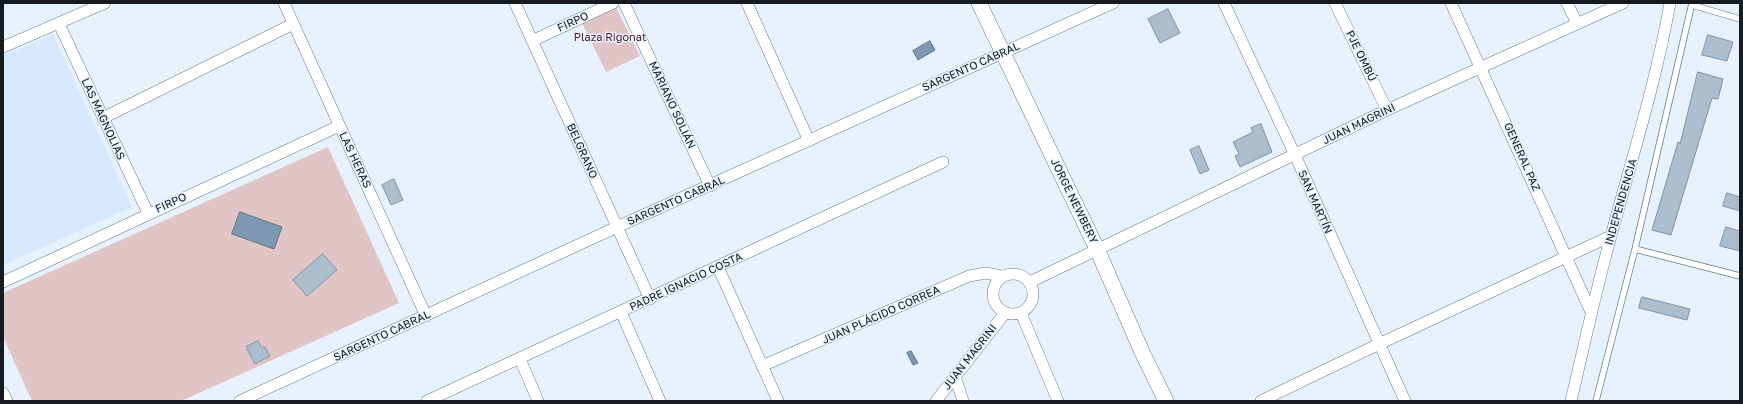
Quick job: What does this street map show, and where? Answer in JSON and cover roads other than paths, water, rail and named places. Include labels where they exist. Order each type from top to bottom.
[{"type":"main road","name":"JORGE NEWBERY","points":[[979,3],[1097,249],[1142,352],[1166,401]]},
{"type":"street","points":[[3,47],[105,3]]},
{"type":"street","name":"LAS HERAS","points":[[284,3],[426,316]]},
{"type":"street","name":"BELGRANO","points":[[515,3],[650,299]]},
{"type":"street","name":"FIRPO","points":[[532,41],[613,3]]},
{"type":"street","name":"MARIANO SOLIÁN","points":[[624,3],[710,186]]},
{"type":"street","points":[[747,3],[809,141]]},
{"type":"street","name":"SARGENTO CABRAL","points":[[240,401],[617,227],[1113,3]]},
{"type":"street","name":"SAN MARTÍN","points":[[1224,3],[1295,155],[1405,401]]},
{"type":"street","name":"PJE OMBÚ","points":[[1335,3],[1387,110]]},
{"type":"street","name":"GENERAL PAZ","points":[[1451,3],[1482,68],[1591,312]]},
{"type":"street","points":[[1567,3],[1577,23]]},
{"type":"street","name":"JUAN MAGRINI","points":[[1030,282],[1387,110],[1623,3]]},
{"type":"street","name":"INDEPENDENCIA","points":[[1571,401],[1591,312],[1646,111],[1662,46],[1670,3]]},
{"type":"street","name":"LAS MAGNOLIAS","points":[[59,24],[148,213]]},
{"type":"street","points":[[103,118],[293,24]]},
{"type":"street","name":"FIRPO","points":[[3,282],[148,213],[339,126]]},
{"type":"street","name":"PADRE IGNACIO COSTA","points":[[427,401],[943,162]]},
{"type":"street","points":[[1261,401],[1379,344],[1611,236]]},
{"type":"street","points":[[718,267],[778,401]]},
{"type":"street","name":"JUAN PLÁCIDO CORREA","points":[[762,366],[969,276],[986,273],[1001,276]]},
{"type":"street","points":[[1011,273],[1018,274],[1030,282],[1034,296],[1027,309],[1021,313],[1005,313],[995,304],[993,298],[995,284],[1001,276],[1011,273]]},
{"type":"street","points":[[621,312],[660,401]]},
{"type":"street","name":"JUAN MAGRINI","points":[[936,401],[1005,313]]},
{"type":"street","points":[[1021,313],[1058,401]]},
{"type":"street","points":[[520,359],[538,401]]},
{"type":"street","points":[[955,376],[963,401]]},
{"type":"street","points":[[3,393],[7,401]]},
{"type":"lane","points":[[1596,401],[1635,249],[1692,4],[1740,19]]},
{"type":"lane","points":[[1635,249],[1740,276]]},
{"type":"park label","name":"Plaza Rigonat","points":[[610,38]]}]
